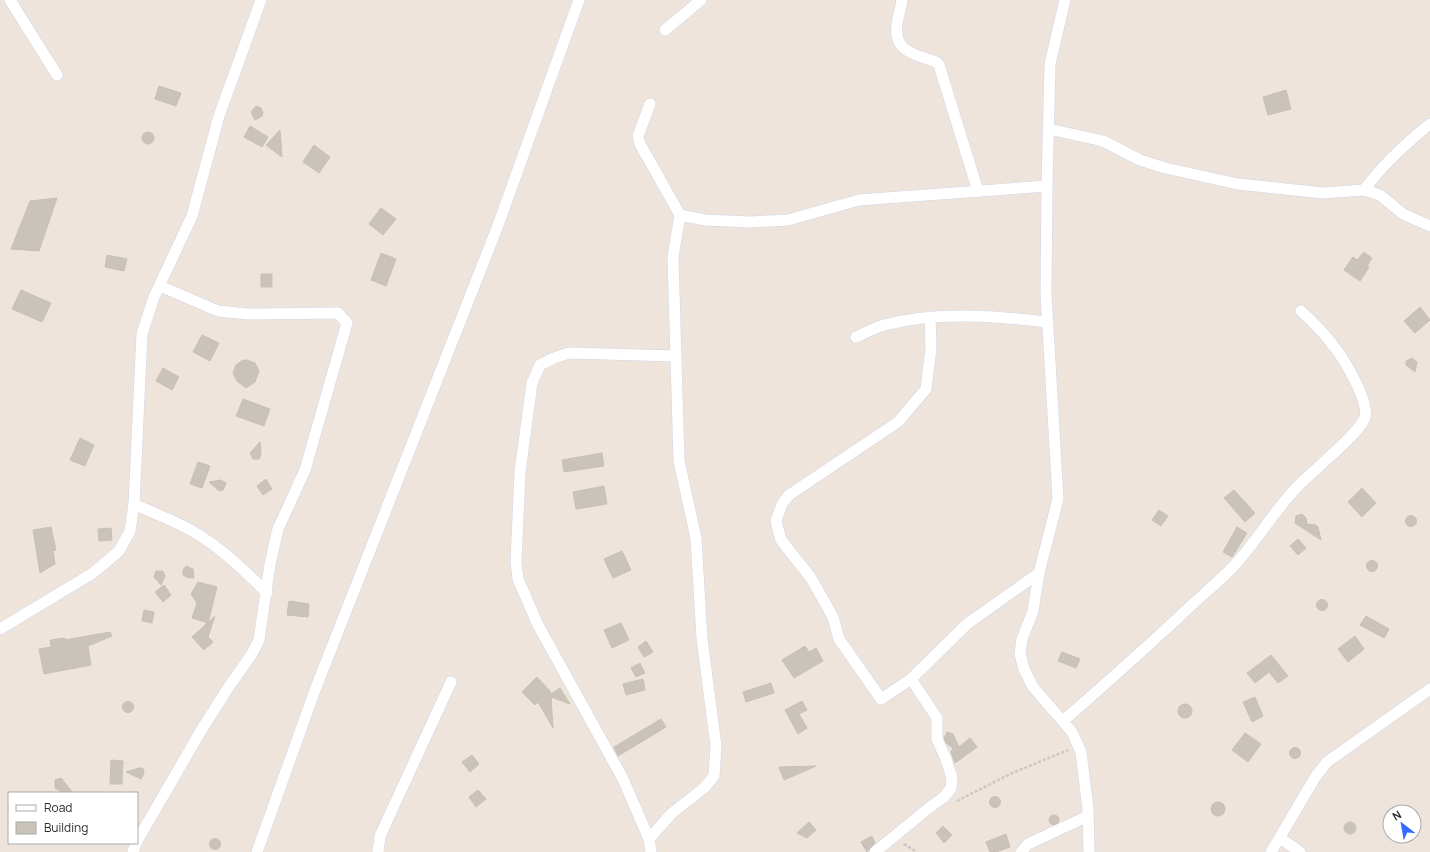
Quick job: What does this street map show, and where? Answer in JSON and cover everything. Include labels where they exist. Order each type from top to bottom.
[{"type":"street","points":[[10,0],[57,75]]},
{"type":"street","points":[[0,629],[93,573],[119,550],[130,531],[134,504],[142,334],[160,286],[192,216],[219,116],[260,0]]},
{"type":"street","points":[[257,852],[315,690],[497,228],[579,0]]},
{"type":"street","points":[[665,30],[701,0]]},
{"type":"street","points":[[902,0],[896,36],[898,42],[902,49],[936,62],[939,65],[978,191]]},
{"type":"street","points":[[1065,0],[1050,64],[1046,186],[1048,322],[1058,499],[1039,573],[1033,611],[1022,639],[1020,654],[1024,669],[1033,687],[1072,732],[1081,752],[1086,782],[1089,852]]},
{"type":"street","points":[[650,104],[638,136],[640,144],[680,215],[673,257],[679,461],[696,538],[702,639],[716,746],[714,776],[704,788],[672,813],[650,839]]},
{"type":"street","points":[[1364,190],[1382,166],[1430,124]]},
{"type":"street","points":[[1049,129],[1102,141],[1140,160],[1165,168],[1238,184],[1323,192],[1364,190],[1380,195],[1403,214],[1430,226]]},
{"type":"street","points":[[680,215],[705,220],[788,220],[859,200],[1046,186]]},
{"type":"street","points":[[138,840],[202,729],[252,654],[259,640],[270,564],[278,530],[305,470],[347,323],[338,313],[248,314],[218,311],[160,286]]},
{"type":"street","points":[[1063,721],[1114,677],[1231,568],[1263,530],[1290,494],[1359,428],[1365,418],[1365,407],[1361,394],[1337,350],[1301,311]]},
{"type":"street","points":[[856,337],[883,325],[930,317],[996,316],[1048,322]]},
{"type":"street","points":[[930,317],[930,348],[926,389],[898,422],[789,495],[782,504],[776,521],[781,540],[811,578],[833,617],[838,639],[881,698],[911,679],[967,624],[1039,573]]},
{"type":"street","points":[[651,852],[650,839],[623,779],[538,625],[518,579],[516,562],[520,472],[532,383],[540,365],[569,353],[676,356]]},
{"type":"street","points":[[134,504],[181,524],[221,550],[242,567],[267,593]]},
{"type":"street","points":[[875,852],[930,807],[944,798],[951,788],[952,778],[946,759],[937,739],[937,718],[911,679]]},
{"type":"street","points":[[378,852],[380,836],[451,682]]},
{"type":"street","points":[[1271,852],[1316,776],[1328,762],[1430,689]]},
{"type":"street","points":[[1021,852],[1028,844],[1056,833],[1071,823],[1088,816]]},
{"type":"street","points":[[1280,838],[1300,852]]},
{"type":"path","points":[[951,804],[1010,774],[1078,746]]},
{"type":"building","points":[[159,86],[181,93],[176,106],[155,99]]},
{"type":"building","points":[[1286,90],[1291,109],[1268,115],[1263,97]]},
{"type":"building","points":[[256,106],[261,108],[263,113],[262,116],[255,120],[251,112]]},
{"type":"building","points":[[250,126],[268,137],[262,147],[244,137]]},
{"type":"building","points":[[280,130],[282,157],[266,145]]},
{"type":"building","points":[[148,132],[152,134],[154,138],[152,142],[148,144],[144,142],[142,138],[144,134]]},
{"type":"building","points":[[314,145],[330,157],[319,173],[303,162]]},
{"type":"building","points":[[57,198],[39,251],[11,249],[30,201]]},
{"type":"building","points":[[381,208],[396,219],[383,235],[369,224]]},
{"type":"building","points":[[1364,252],[1372,258],[1367,266],[1369,267],[1360,281],[1344,270],[1353,257],[1357,260]]},
{"type":"building","points":[[381,253],[396,259],[386,286],[371,280]]},
{"type":"building","points":[[107,255],[127,259],[124,271],[105,267]]},
{"type":"building","points":[[261,274],[272,274],[272,287],[261,287]]},
{"type":"building","points":[[21,290],[51,303],[42,322],[12,309]]},
{"type":"building","points":[[1420,307],[1430,320],[1415,333],[1404,321]]},
{"type":"building","points":[[202,335],[219,343],[210,361],[193,352]]},
{"type":"building","points":[[1412,358],[1417,362],[1415,372],[1406,365],[1406,361]]},
{"type":"building","points":[[243,360],[255,363],[259,371],[255,382],[246,388],[237,381],[233,373],[236,365]]},
{"type":"building","points":[[163,368],[179,377],[172,390],[156,381]]},
{"type":"building","points":[[243,399],[270,409],[264,426],[236,416]]},
{"type":"building","points":[[80,438],[94,445],[85,466],[70,460]]},
{"type":"building","points":[[260,442],[261,455],[259,459],[253,459],[250,453]]},
{"type":"building","points":[[602,453],[604,466],[564,472],[562,460]]},
{"type":"building","points":[[198,462],[210,466],[202,488],[190,484]]},
{"type":"building","points":[[266,479],[272,489],[263,495],[257,486]]},
{"type":"building","points":[[221,480],[226,483],[223,490],[219,491],[209,482]]},
{"type":"building","points":[[604,486],[607,504],[576,509],[573,492]]},
{"type":"building","points":[[1362,488],[1376,503],[1362,517],[1348,502]]},
{"type":"building","points":[[1234,490],[1255,513],[1245,522],[1224,498]]},
{"type":"building","points":[[1159,510],[1168,516],[1161,526],[1152,520]]},
{"type":"building","points":[[1302,514],[1306,518],[1307,524],[1316,525],[1318,527],[1321,540],[1295,523],[1296,516]]},
{"type":"building","points":[[1411,515],[1415,517],[1417,521],[1415,525],[1411,527],[1407,525],[1405,521],[1407,517]]},
{"type":"building","points":[[51,527],[56,550],[53,551],[55,564],[40,573],[33,530]]},
{"type":"building","points":[[1237,527],[1247,533],[1232,557],[1223,552]]},
{"type":"building","points":[[111,528],[112,540],[99,541],[98,529]]},
{"type":"building","points":[[1298,539],[1306,548],[1298,555],[1290,546]]},
{"type":"building","points":[[622,551],[631,570],[613,578],[604,559]]},
{"type":"building","points":[[1372,560],[1376,562],[1378,566],[1376,570],[1372,572],[1368,570],[1366,566],[1368,562]]},
{"type":"building","points":[[186,566],[193,569],[194,578],[183,575],[183,570]]},
{"type":"building","points":[[156,571],[163,571],[165,576],[161,585],[154,577]]},
{"type":"building","points":[[198,582],[217,587],[208,623],[192,618],[197,603],[191,594]]},
{"type":"building","points":[[164,585],[171,595],[163,602],[155,592]]},
{"type":"building","points":[[1322,599],[1326,601],[1328,605],[1326,609],[1322,611],[1318,609],[1316,605],[1318,601]]},
{"type":"building","points":[[289,601],[309,604],[308,617],[287,615]]},
{"type":"building","points":[[144,610],[154,612],[152,623],[142,621]]},
{"type":"building","points":[[215,616],[208,637],[213,642],[204,650],[192,637]]},
{"type":"building","points":[[1366,616],[1389,629],[1384,638],[1360,625]]},
{"type":"building","points":[[621,623],[629,640],[612,648],[604,630]]},
{"type":"building","points":[[110,632],[112,636],[88,646],[91,665],[44,674],[39,649],[51,647],[50,640],[65,638],[65,640]]},
{"type":"building","points":[[1355,636],[1364,649],[1348,662],[1338,649]]},
{"type":"building","points":[[646,641],[653,652],[644,657],[638,647]]},
{"type":"building","points":[[805,646],[809,652],[816,648],[823,661],[794,678],[782,660]]},
{"type":"building","points":[[1062,652],[1080,659],[1076,668],[1058,661]]},
{"type":"building","points":[[1271,655],[1288,676],[1278,683],[1269,672],[1255,683],[1247,673]]},
{"type":"building","points":[[640,663],[645,673],[636,677],[631,668]]},
{"type":"building","points":[[537,677],[551,694],[560,688],[570,704],[551,697],[553,728],[538,702],[535,705],[522,692]]},
{"type":"building","points":[[643,679],[645,690],[626,695],[623,684]]},
{"type":"building","points":[[771,683],[774,693],[746,702],[743,692]]},
{"type":"building","points":[[1255,697],[1263,716],[1252,722],[1243,702]]},
{"type":"building","points":[[128,701],[132,703],[134,707],[132,711],[128,713],[124,711],[122,707],[124,703]]},
{"type":"building","points":[[802,701],[807,710],[799,714],[807,728],[798,734],[785,710]]},
{"type":"building","points":[[1182,704],[1188,704],[1192,708],[1192,714],[1188,718],[1182,718],[1178,714],[1178,708]]},
{"type":"building","points":[[661,719],[666,727],[618,756],[614,747]]},
{"type":"building","points":[[947,732],[953,734],[959,747],[970,738],[977,747],[955,763],[951,752],[953,748],[946,743],[944,738]]},
{"type":"building","points":[[1245,733],[1261,744],[1248,762],[1232,750]]},
{"type":"building","points":[[1295,747],[1299,749],[1301,753],[1299,757],[1295,759],[1291,757],[1289,753],[1291,749]]},
{"type":"building","points":[[472,755],[479,764],[470,772],[462,762]]},
{"type":"building","points":[[111,760],[123,761],[122,784],[110,784]]},
{"type":"building","points":[[816,766],[784,780],[779,767]]},
{"type":"building","points":[[143,768],[144,773],[141,779],[126,772]]},
{"type":"building","points":[[61,778],[72,792],[62,792],[55,788],[55,780]]},
{"type":"building","points":[[478,790],[486,799],[476,807],[469,797]]},
{"type":"building","points":[[995,796],[999,798],[1001,802],[999,806],[995,808],[991,806],[989,802],[991,798]]},
{"type":"building","points":[[1218,802],[1223,804],[1225,809],[1223,814],[1218,816],[1213,814],[1211,809],[1213,804]]},
{"type":"building","points":[[1052,815],[1056,815],[1058,816],[1058,824],[1052,825],[1049,822],[1049,818]]},
{"type":"building","points":[[809,822],[816,830],[807,838],[797,833]]},
{"type":"building","points":[[1350,822],[1354,824],[1356,828],[1354,832],[1350,834],[1346,832],[1344,828],[1346,824]]},
{"type":"building","points":[[943,826],[952,835],[944,843],[936,833]]},
{"type":"building","points":[[1006,834],[1010,847],[996,852],[990,852],[986,842]]},
{"type":"building","points":[[872,836],[875,843],[867,852],[861,842]]},
{"type":"building","points":[[215,838],[219,840],[221,844],[219,848],[215,850],[211,848],[209,844],[211,840]]}]
